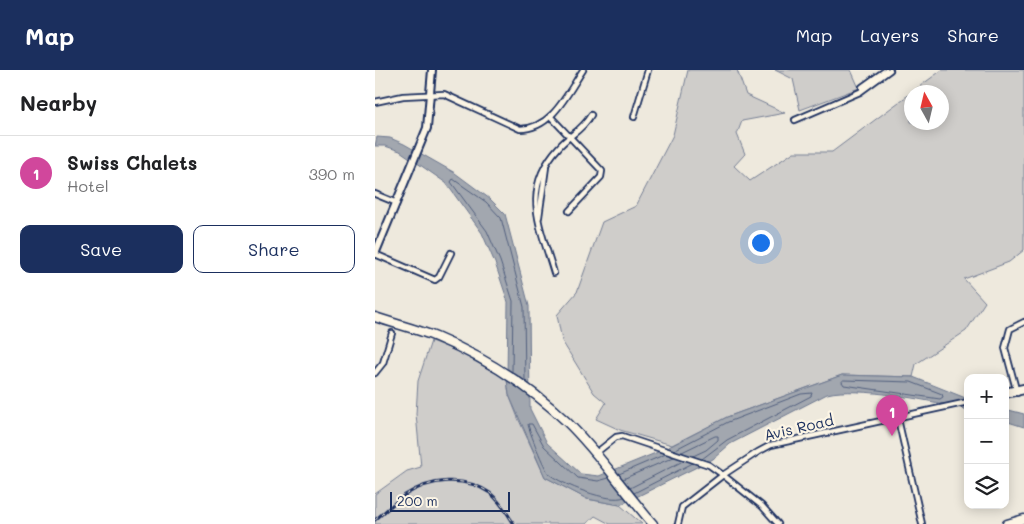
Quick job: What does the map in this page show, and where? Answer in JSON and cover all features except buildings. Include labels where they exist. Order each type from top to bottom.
[{"type":"highway","points":[[375,312],[437,333],[462,345],[487,363]]},
{"type":"highway","points":[[375,317],[436,337],[501,371],[541,400],[567,423],[595,454],[652,523]]},
{"type":"highway","points":[[1007,524],[1024,519]]},
{"type":"street","points":[[432,70],[429,93],[429,120],[375,254],[435,280],[439,277],[451,253]]},
{"type":"street","points":[[375,102],[429,93],[443,94],[520,129],[533,128],[551,117],[583,70]]},
{"type":"street","points":[[634,117],[649,70]]},
{"type":"street","points":[[855,92],[886,70]]},
{"type":"street","points":[[795,120],[871,85],[891,70]]},
{"type":"street","points":[[554,273],[539,219],[536,203],[537,184],[559,146],[584,127],[591,115]]},
{"type":"street","points":[[551,117],[601,168],[602,174],[569,211]]},
{"type":"street","points":[[539,219],[546,167]]},
{"type":"street","points":[[375,194],[397,203]]},
{"type":"street","points":[[536,203],[542,203]]},
{"type":"street","points":[[1017,391],[1004,343],[1013,326],[1024,322]]},
{"type":"street","points":[[375,373],[383,362],[392,333]]},
{"type":"street","points":[[1009,394],[1024,387]]},
{"type":"street","points":[[1009,391],[1024,391]]},
{"type":"street","name":"Avis Road","points":[[678,524],[681,508],[723,475],[771,445],[898,419],[964,403]]},
{"type":"street","points":[[898,419],[922,524]]},
{"type":"street","points":[[595,454],[619,436],[709,464],[761,506],[776,524]]},
{"type":"shaded area","points":[[688,70],[737,70],[746,95],[785,113],[742,121],[737,134],[745,154],[734,166],[750,181],[794,152],[832,152],[904,98],[904,130],[949,130],[949,85],[922,85],[942,70],[1024,70],[1024,250],[1009,262],[964,279],[985,302],[966,331],[916,364],[913,377],[842,375],[727,417],[672,445],[620,430],[596,419],[606,403],[594,393],[562,341],[557,315],[577,292],[602,222],[636,206],[673,135]]},
{"type":"shaded area","points":[[775,70],[851,70],[859,88],[800,110],[793,79]]},
{"type":"shaded area","points":[[431,341],[454,350],[507,379],[509,395],[545,477],[587,499],[620,505],[642,524],[610,524],[595,516],[586,524],[375,524],[375,494],[407,471],[421,467],[416,414],[418,381]]},
{"type":"water","points":[[377,137],[390,138],[404,144],[455,173],[490,199],[505,214],[529,306],[530,409],[547,443],[581,474],[599,476],[663,450],[727,417],[842,375],[913,377],[964,397],[964,409],[876,393],[840,392],[827,394],[730,444],[713,459],[620,505],[587,499],[545,477],[509,395],[507,379],[508,302],[495,263],[482,233],[446,183],[400,151],[385,146],[375,146]]},
{"type":"water","points":[[1009,410],[1024,414],[1024,427],[1009,422]]},
{"type":"railway","points":[[375,520],[401,498],[415,490],[425,485],[447,481],[469,483],[490,493],[500,503],[514,524]]},
{"type":"place","name":"Swiss Chalets","points":[[892,436]]}]
